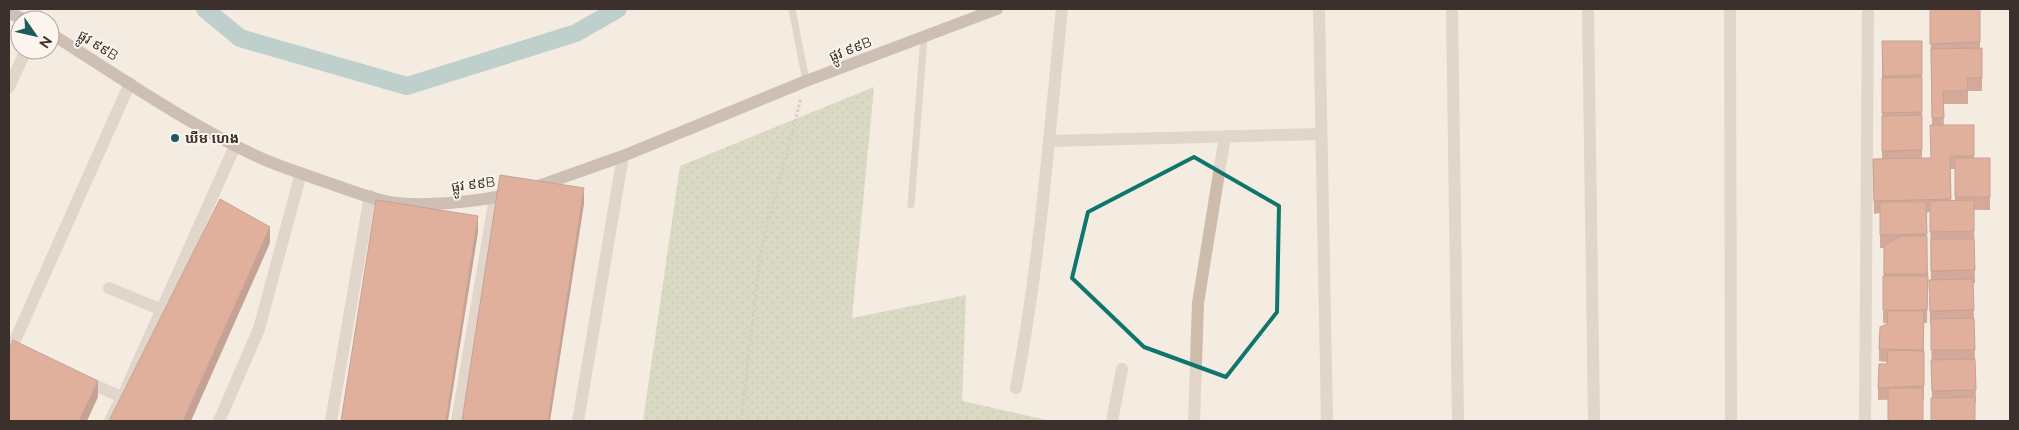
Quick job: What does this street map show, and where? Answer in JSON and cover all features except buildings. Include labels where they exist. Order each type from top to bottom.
[{"type":"street","name":"ផ្លូវ ៩៩B","points":[[60,39],[180,115],[265,160],[386,201],[431,204],[495,198],[544,185],[623,156],[806,81],[997,9]]},
{"type":"street","points":[[1016,388],[1026,338],[1062,9]]},
{"type":"street","points":[[1319,9],[1327,421]]},
{"type":"street","points":[[1452,9],[1458,421]]},
{"type":"street","points":[[1588,9],[1594,421]]},
{"type":"street","points":[[1730,9],[1731,421]]},
{"type":"street","points":[[1865,421],[1868,9]]},
{"type":"street","points":[[9,87],[21,60]]},
{"type":"street","points":[[13,352],[130,83]]},
{"type":"street","points":[[1049,141],[1320,134]]},
{"type":"street","points":[[1194,421],[1198,303],[1225,136]]},
{"type":"street","points":[[126,389],[236,146]]},
{"type":"street","points":[[578,421],[623,156]]},
{"type":"street","points":[[219,421],[259,329],[300,173]]},
{"type":"street","points":[[331,421],[370,196]]},
{"type":"street","points":[[457,421],[495,198]]},
{"type":"street","points":[[109,288],[162,310]]},
{"type":"street","points":[[1112,421],[1122,369]]},
{"type":"street","points":[[71,375],[122,397],[110,421]]},
{"type":"lane","points":[[792,9],[806,81]]},
{"type":"lane","points":[[911,205],[924,37]]},
{"type":"path","points":[[741,421],[761,250],[806,81]]},
{"type":"highlighted area","points":[[1194,157],[1279,206],[1277,312],[1226,377],[1144,347],[1072,278],[1088,212]]},
{"type":"green space","points":[[874,87],[852,318],[966,295],[962,401],[1051,421],[643,421],[680,166]]},
{"type":"waterway","points":[[205,9],[240,38],[407,86],[576,33],[618,9]]},
{"type":"place","name":"ឃីម ហេង","points":[[175,138]]}]
